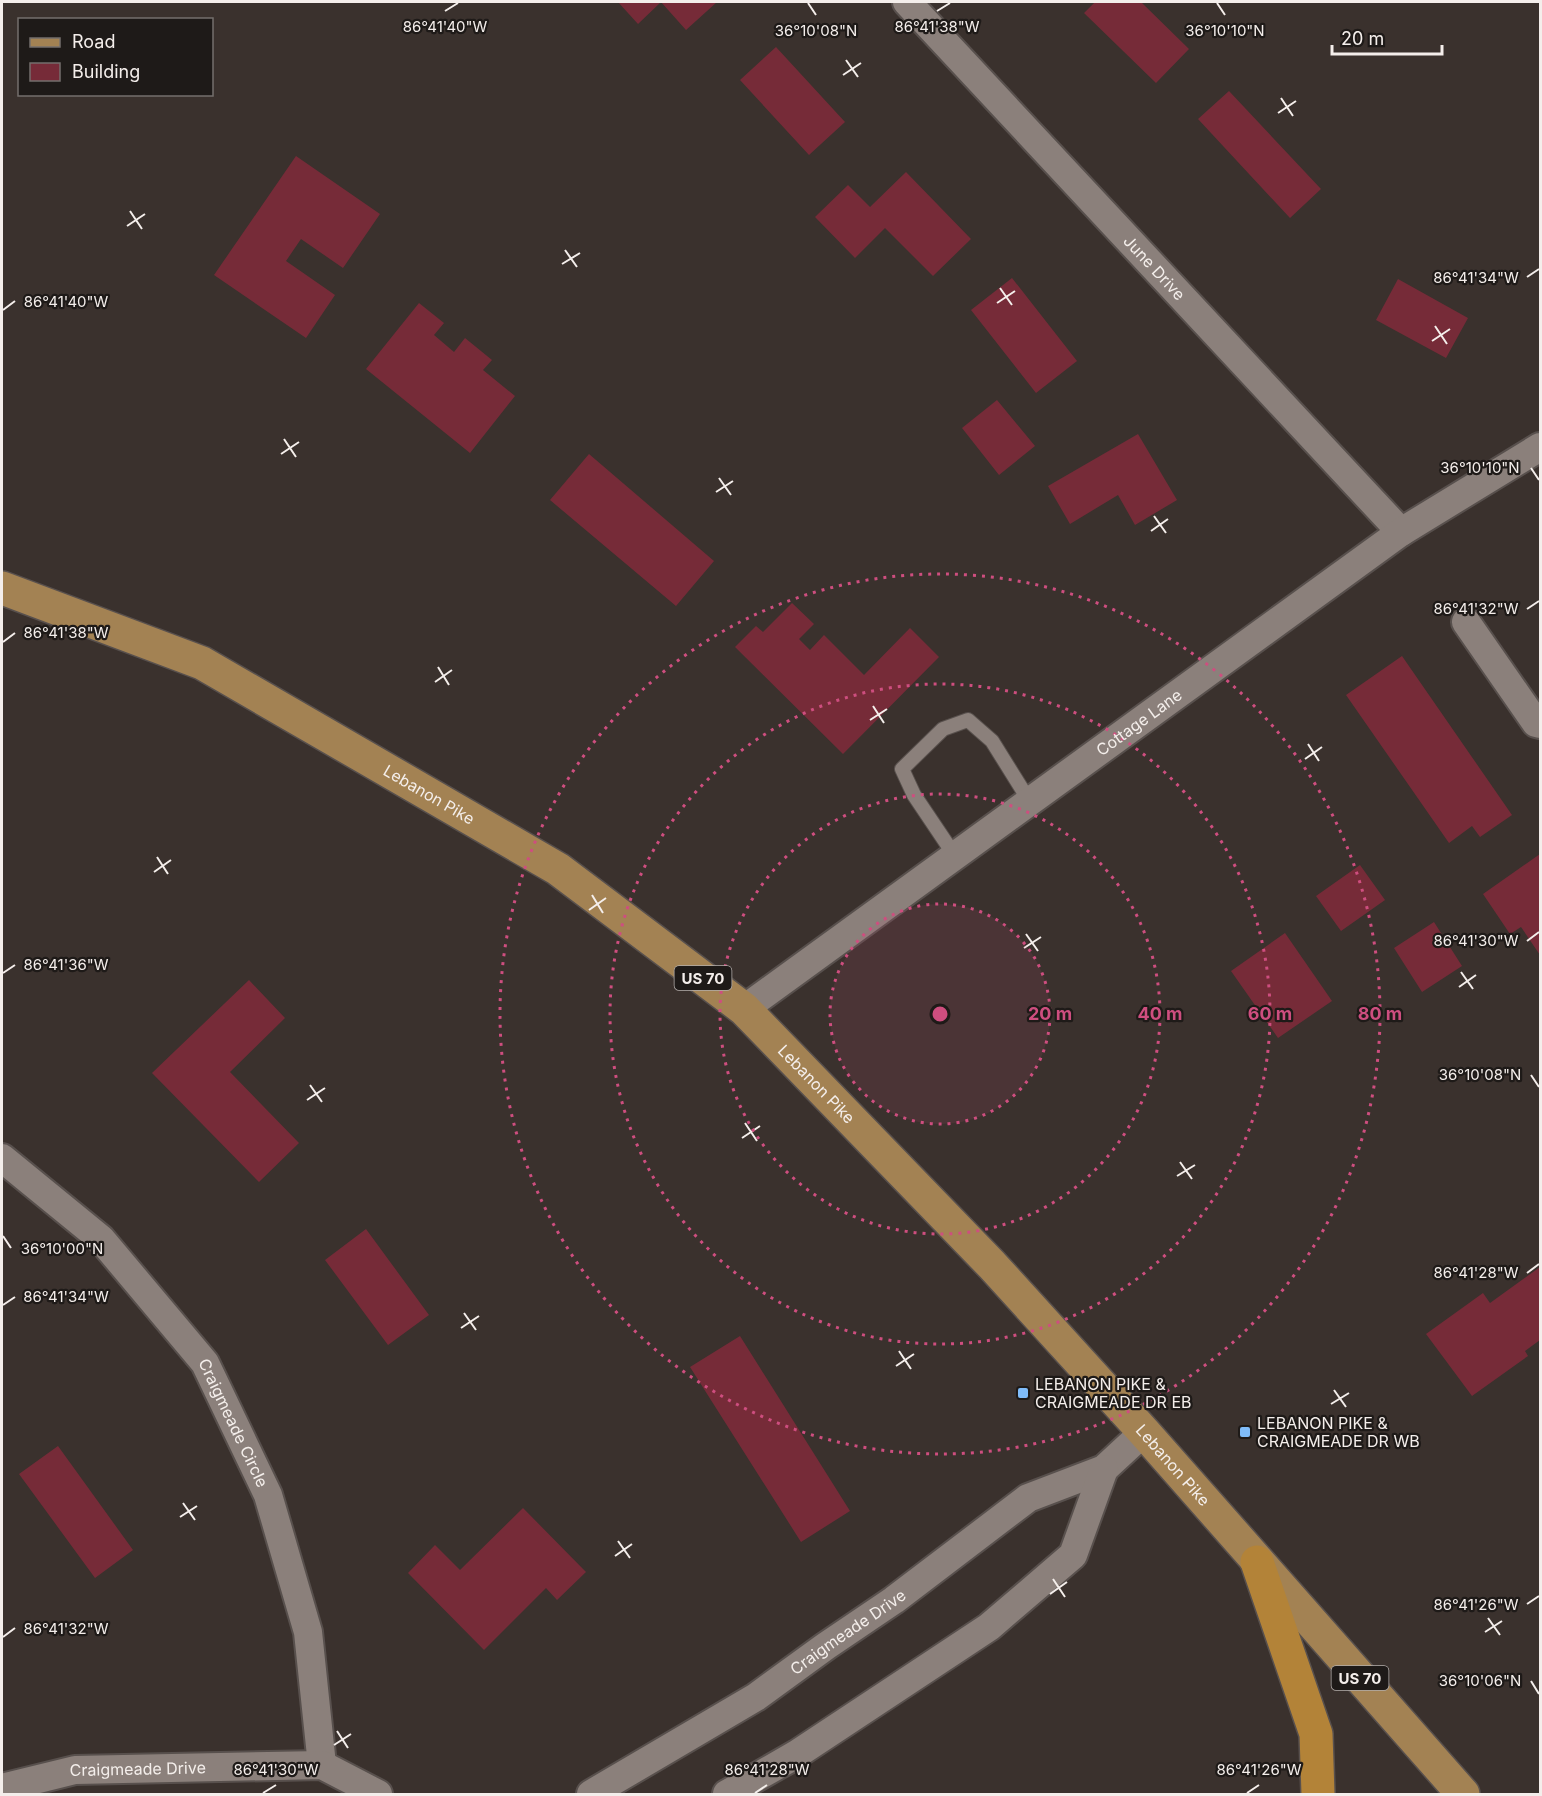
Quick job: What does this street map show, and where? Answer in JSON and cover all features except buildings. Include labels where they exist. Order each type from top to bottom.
[{"type":"highway","points":[[1257,1562],[1316,1734],[1318,1794]]},
{"type":"main road","name":"Lebanon Pike","points":[[2,588],[202,663],[558,869],[744,1009],[992,1264],[1144,1432],[1463,1794]]},
{"type":"street","name":"June Drive","points":[[907,2],[1401,532]]},
{"type":"street","name":"Cottage Lane","points":[[744,1009],[1401,532],[1540,447]]},
{"type":"street","points":[[1466,622],[1536,723],[1540,724]]},
{"type":"street","name":"Craigmeade Circle","points":[[2,1158],[101,1239],[205,1363],[268,1495],[305,1621],[322,1765]]},
{"type":"street","name":"Craigmeade Drive","points":[[591,1794],[756,1696],[894,1600],[1028,1498],[1104,1469],[1144,1432]]},
{"type":"street","name":"Craigmeade Drive","points":[[727,1794],[796,1754],[989,1627],[1073,1555],[1104,1469]]},
{"type":"street","name":"Craigmeade Drive","points":[[2,1788],[75,1770],[322,1765],[378,1794]]},
{"type":"lane","points":[[955,856],[914,795],[902,769],[943,729],[968,720],[992,741],[1030,802]]},
{"type":"place","name":"LEBANON PIKE & CRAIGMEADE DR EB","points":[[1023,1393]]},
{"type":"place","name":"LEBANON PIKE & CRAIGMEADE DR WB","points":[[1245,1432]]}]
